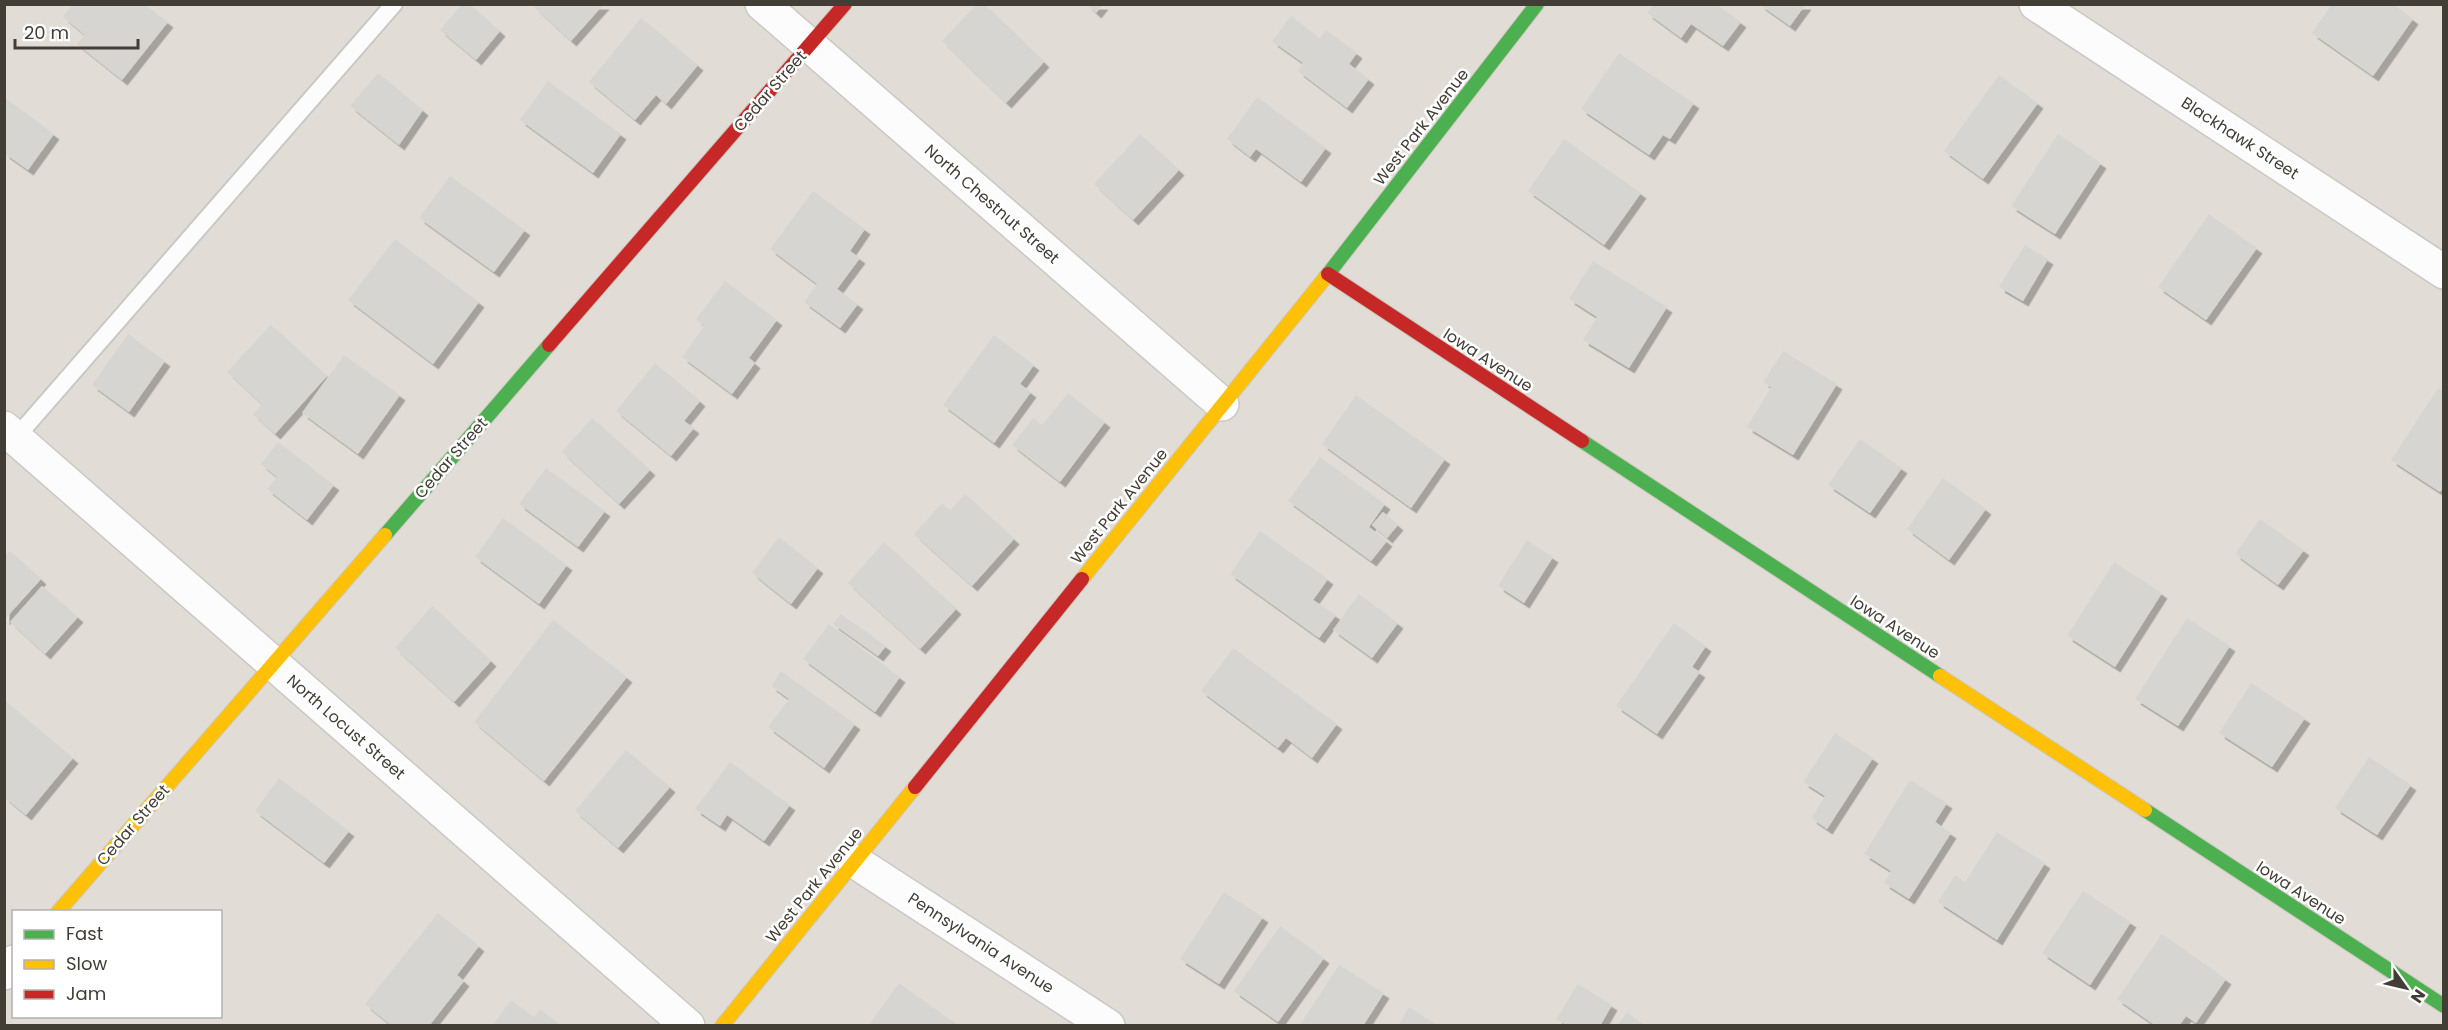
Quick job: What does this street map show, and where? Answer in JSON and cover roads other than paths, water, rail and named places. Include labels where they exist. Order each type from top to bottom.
[{"type":"street","name":"North Chestnut Street","points":[[762,4],[1222,404]]},
{"type":"street","name":"Cedar Street","points":[[60,910],[844,4]]},
{"type":"street","name":"West Park Avenue","points":[[722,1026],[1328,274],[1537,4]]},
{"type":"street","name":"Blackhawk Street","points":[[2036,4],[2444,272]]},
{"type":"street","name":"Iowa Avenue","points":[[1328,274],[2444,1006]]},
{"type":"street","name":"North Locust Street","points":[[8,439],[273,663],[688,1026]]},
{"type":"street","name":"Pennsylvania Avenue","points":[[854,861],[1108,1026]]},
{"type":"lane","points":[[8,439],[394,4]]}]
